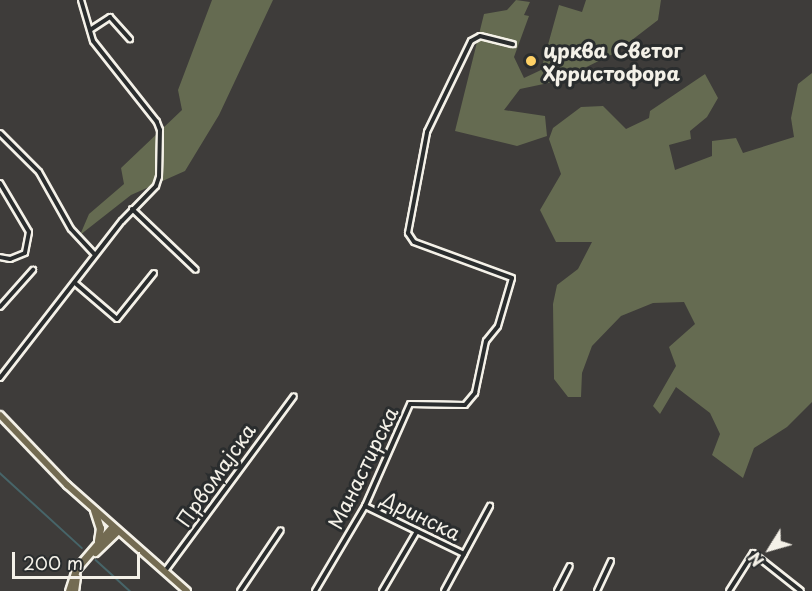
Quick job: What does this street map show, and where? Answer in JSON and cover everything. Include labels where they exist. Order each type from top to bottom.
[{"type":"highway","points":[[94,510],[100,528],[98,541]]},
{"type":"highway","points":[[69,591],[76,568],[98,541],[115,529]]},
{"type":"highway","points":[[74,591],[81,567],[115,529]]},
{"type":"main road","points":[[0,415],[94,510],[186,591]]},
{"type":"street","points":[[0,378],[132,209],[156,186],[159,177],[160,130],[108,63],[90,30],[81,0]]},
{"type":"street","points":[[90,30],[110,17],[130,39]]},
{"type":"street","name":"Манастирска","points":[[315,591],[365,506],[410,404],[465,405],[475,393],[486,341],[498,326],[512,287],[512,278],[506,273],[414,242],[408,233],[427,132],[471,41],[480,36],[513,44]]},
{"type":"street","points":[[0,133],[39,172],[76,236],[95,255]]},
{"type":"street","points":[[0,183],[29,232],[25,253],[10,259],[0,257]]},
{"type":"street","points":[[132,209],[196,270]]},
{"type":"street","points":[[0,308],[33,270]]},
{"type":"street","points":[[75,283],[117,319],[154,273]]},
{"type":"street","name":"Првомајска","points":[[165,572],[294,396]]},
{"type":"street","name":"Дринска","points":[[365,506],[464,554]]},
{"type":"street","points":[[444,591],[490,506]]},
{"type":"street","points":[[240,591],[281,530]]},
{"type":"street","points":[[382,591],[417,531]]},
{"type":"street","points":[[729,591],[756,553],[801,591]]},
{"type":"street","points":[[597,591],[611,561]]},
{"type":"street","points":[[557,591],[570,566]]},
{"type":"green space","points":[[212,0],[273,0],[219,115],[185,171],[131,195],[80,235],[89,214],[124,184],[121,168],[182,110],[178,90]]},
{"type":"green space","points":[[516,0],[530,2],[524,15],[529,16],[514,57],[524,78],[541,70],[559,5],[582,12],[586,0],[661,0],[658,20],[615,53],[558,81],[520,89],[504,110],[545,116],[547,136],[517,146],[455,131],[484,14],[507,10]]},
{"type":"green space","points":[[812,73],[812,402],[787,427],[754,448],[743,478],[712,455],[720,434],[710,413],[676,387],[660,414],[653,406],[676,366],[669,347],[695,324],[684,302],[653,303],[621,316],[592,346],[582,373],[581,397],[568,397],[554,379],[553,304],[557,285],[578,269],[592,242],[556,242],[540,210],[561,174],[549,139],[553,128],[581,107],[603,106],[626,129],[649,118],[650,111],[705,74],[718,98],[707,117],[690,131],[691,139],[669,145],[675,170],[712,156],[712,141],[736,138],[743,153],[794,137],[791,118],[798,84]]},
{"type":"waterway","points":[[0,473],[82,548]]},
{"type":"waterway","points":[[96,560],[130,591]]},
{"type":"place","name":"црква Светог Хрристофора","points":[[531,61]]}]
